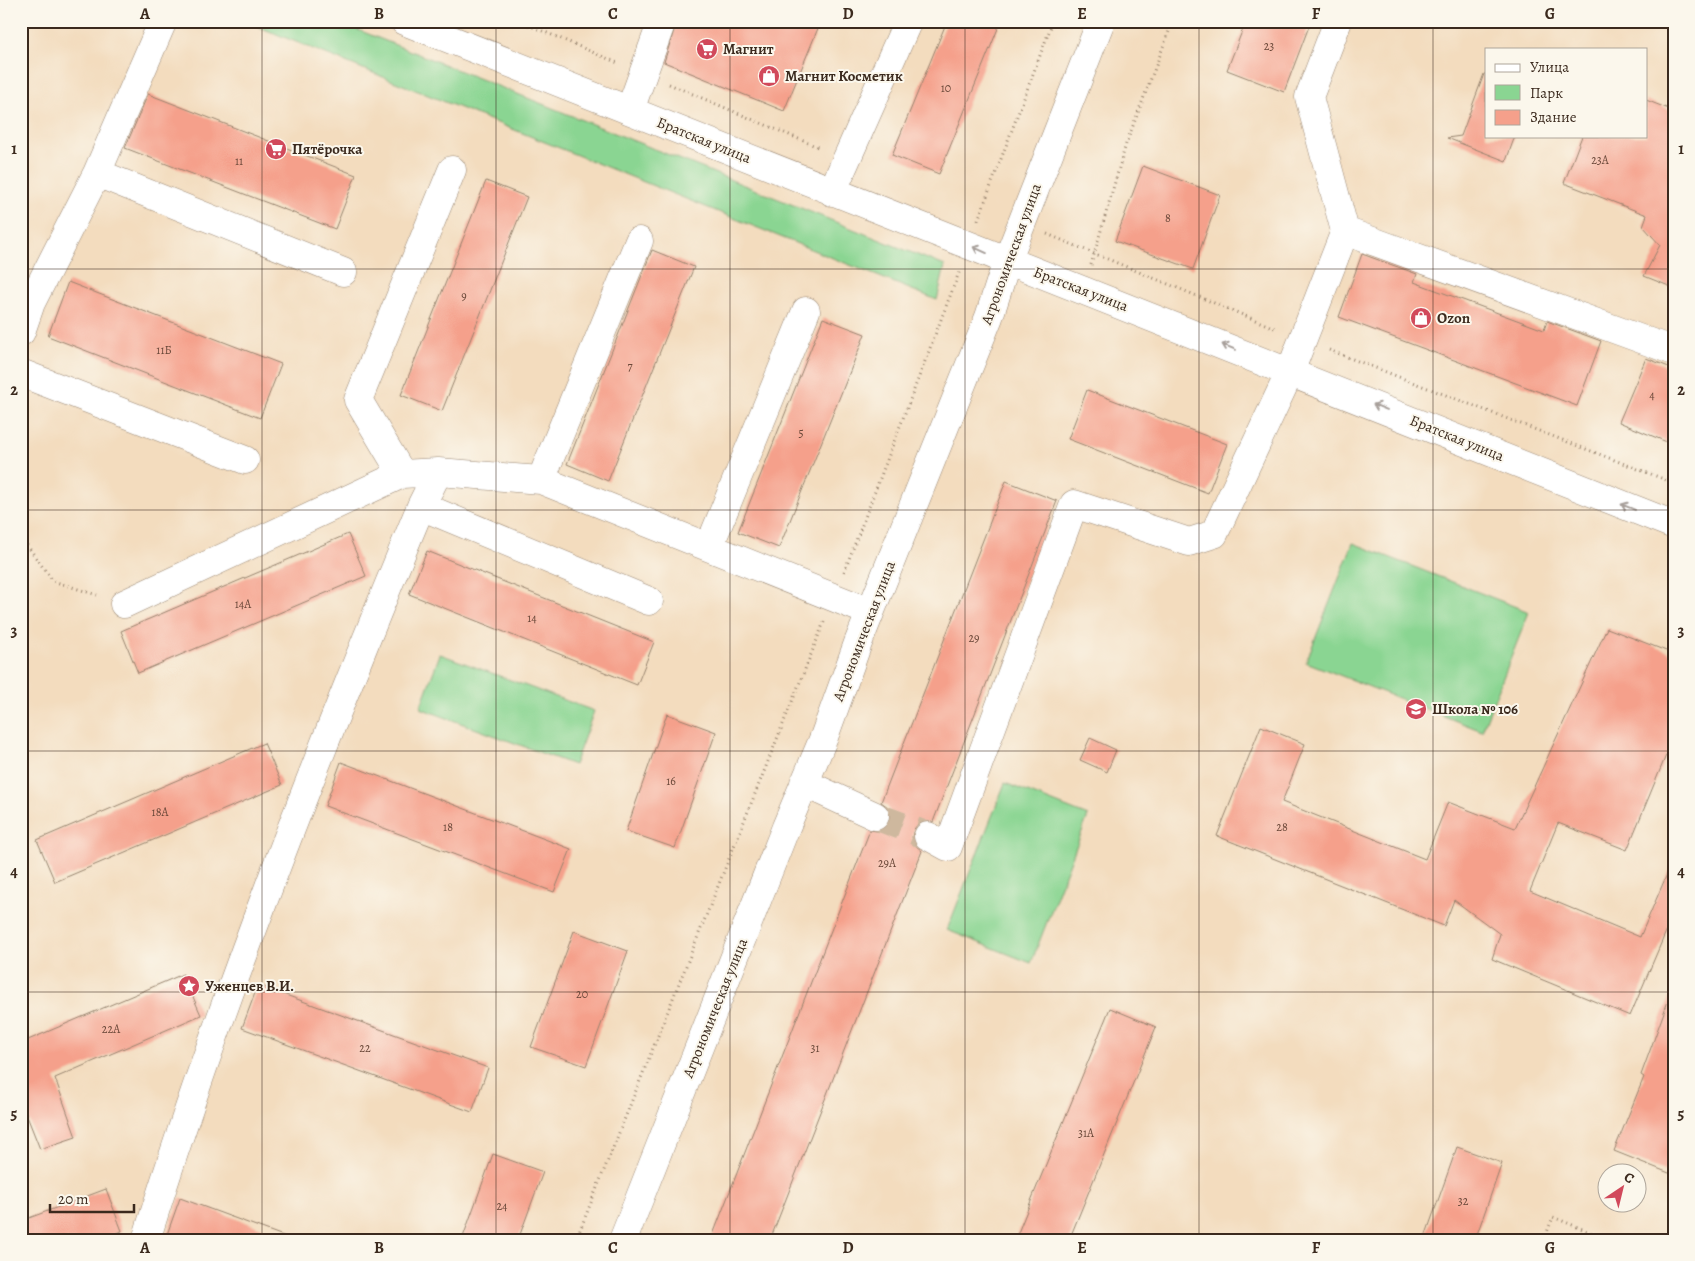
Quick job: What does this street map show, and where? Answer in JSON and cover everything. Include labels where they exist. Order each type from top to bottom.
[{"type":"street","points":[[21,332],[26,301],[98,174],[163,21]]},
{"type":"street","name":"Братская улица","points":[[404,21],[1674,525]]},
{"type":"street","points":[[630,110],[662,21]]},
{"type":"street","points":[[832,192],[908,21]]},
{"type":"street","name":"Агрономическая улица","points":[[623,1240],[804,783],[824,737],[870,612],[989,316],[1007,261],[1101,21]]},
{"type":"street","points":[[928,836],[948,847],[1074,504],[1189,542],[1214,534],[1290,372],[1345,230],[1309,97],[1338,21]]},
{"type":"street","points":[[402,474],[358,400],[452,170]]},
{"type":"street","points":[[98,174],[343,272]]},
{"type":"street","points":[[1345,230],[1674,351]]},
{"type":"street","points":[[541,480],[640,241]]},
{"type":"street","points":[[709,547],[806,311]]},
{"type":"street","points":[[21,373],[245,460]]},
{"type":"street","points":[[146,1240],[177,1141],[246,948],[331,724],[438,472]]},
{"type":"street","points":[[124,604],[402,474],[438,472],[541,480],[870,612]]},
{"type":"street","points":[[422,506],[649,601]]},
{"type":"street","points":[[804,783],[875,816]]},
{"type":"path","points":[[519,21],[846,159]]},
{"type":"path","points":[[576,1240],[835,597],[1053,21]]},
{"type":"path","points":[[1083,290],[1126,144],[1172,21]]},
{"type":"path","points":[[1022,222],[1094,254],[1302,340],[1674,483]]},
{"type":"path","points":[[21,537],[53,581],[124,604]]},
{"type":"path","points":[[1544,1240],[1553,1218],[1609,1240]]},
{"type":"green space","points":[[244,21],[336,21],[945,266],[937,300]]},
{"type":"green space","points":[[1353,543],[1529,612],[1482,731],[1306,662]]},
{"type":"green space","points":[[440,654],[594,711],[574,765],[420,708]]},
{"type":"green space","points":[[1005,783],[1088,816],[1031,963],[947,930]]},
{"type":"building","points":[[677,21],[821,21],[784,111],[664,62]]},
{"type":"building","points":[[947,21],[1001,21],[939,174],[892,155]]},
{"type":"building","points":[[1246,21],[1311,21],[1284,92],[1227,70]]},
{"type":"building","points":[[1485,74],[1485,138],[1514,138],[1506,161],[1447,138],[1461,136]]},
{"type":"building","points":[[148,94],[356,175],[335,229],[125,148]]},
{"type":"building","points":[[1648,101],[1674,111],[1674,288],[1644,276],[1660,245],[1643,226],[1647,215],[1564,183],[1581,138],[1648,138]]},
{"type":"building","points":[[1143,166],[1220,195],[1193,269],[1115,241]]},
{"type":"building","points":[[486,181],[527,197],[442,411],[401,395]]},
{"type":"building","points":[[652,250],[694,267],[608,481],[567,464]]},
{"type":"building","points":[[1362,254],[1417,274],[1414,282],[1544,330],[1547,321],[1601,341],[1577,406],[1339,317]]},
{"type":"building","points":[[68,282],[281,364],[260,418],[48,336]]},
{"type":"building","points":[[823,318],[865,334],[779,548],[738,532]]},
{"type":"building","points":[[1646,358],[1674,369],[1674,445],[1619,422]]},
{"type":"building","points":[[1087,390],[1227,444],[1208,493],[1068,439]]},
{"type":"building","points":[[1006,481],[1057,501],[933,822],[920,822],[914,829],[912,837],[914,844],[922,851],[770,1240],[711,1240],[870,830],[884,829],[889,822],[890,814],[888,807],[881,802]]},
{"type":"building","points":[[348,534],[366,576],[138,673],[121,631]]},
{"type":"building","points":[[427,551],[654,642],[637,685],[409,594]]},
{"type":"building","points":[[1607,628],[1674,654],[1674,736],[1627,850],[1558,823],[1530,891],[1640,937],[1674,858],[1674,913],[1630,1016],[1492,959],[1500,934],[1454,900],[1444,926],[1217,836],[1261,726],[1305,744],[1282,802],[1425,859],[1448,802],[1515,828]]},
{"type":"building","points":[[667,714],[716,732],[675,848],[626,831]]},
{"type":"building","points":[[1090,738],[1116,750],[1107,772],[1080,760]]},
{"type":"building","points":[[264,743],[282,785],[55,882],[37,840]]},
{"type":"building","points":[[341,762],[571,849],[554,892],[325,806]]},
{"type":"building","points":[[574,931],[628,951],[586,1066],[531,1047]]},
{"type":"building","points":[[183,974],[201,1015],[55,1078],[76,1137],[40,1149],[21,1101],[21,1043]]},
{"type":"building","points":[[258,985],[488,1068],[472,1112],[242,1028]]},
{"type":"building","points":[[1671,993],[1674,993],[1674,1175],[1614,1151],[1644,1077],[1641,1075]]},
{"type":"building","points":[[1110,1008],[1156,1027],[1069,1240],[1015,1240]]},
{"type":"building","points":[[1457,1147],[1502,1163],[1475,1240],[1424,1240]]},
{"type":"building","points":[[493,1154],[543,1172],[518,1240],[462,1240]]},
{"type":"building","points":[[106,1189],[122,1231],[99,1240],[21,1240],[21,1221]]},
{"type":"building","points":[[180,1198],[286,1237],[286,1240],[165,1240]]},
{"type":"tunnel","points":[[875,816],[928,836]]},
{"type":"place","name":"Магнит","points":[[707,49]]},
{"type":"place","name":"Магнит Косметик","points":[[769,76]]},
{"type":"place","name":"Пятёрочка","points":[[276,149]]},
{"type":"place","name":"Ozon","points":[[1421,318]]},
{"type":"place","name":"Школа № 106","points":[[1416,709]]},
{"type":"place","name":"Уженцев В.И.","points":[[189,986]]}]
